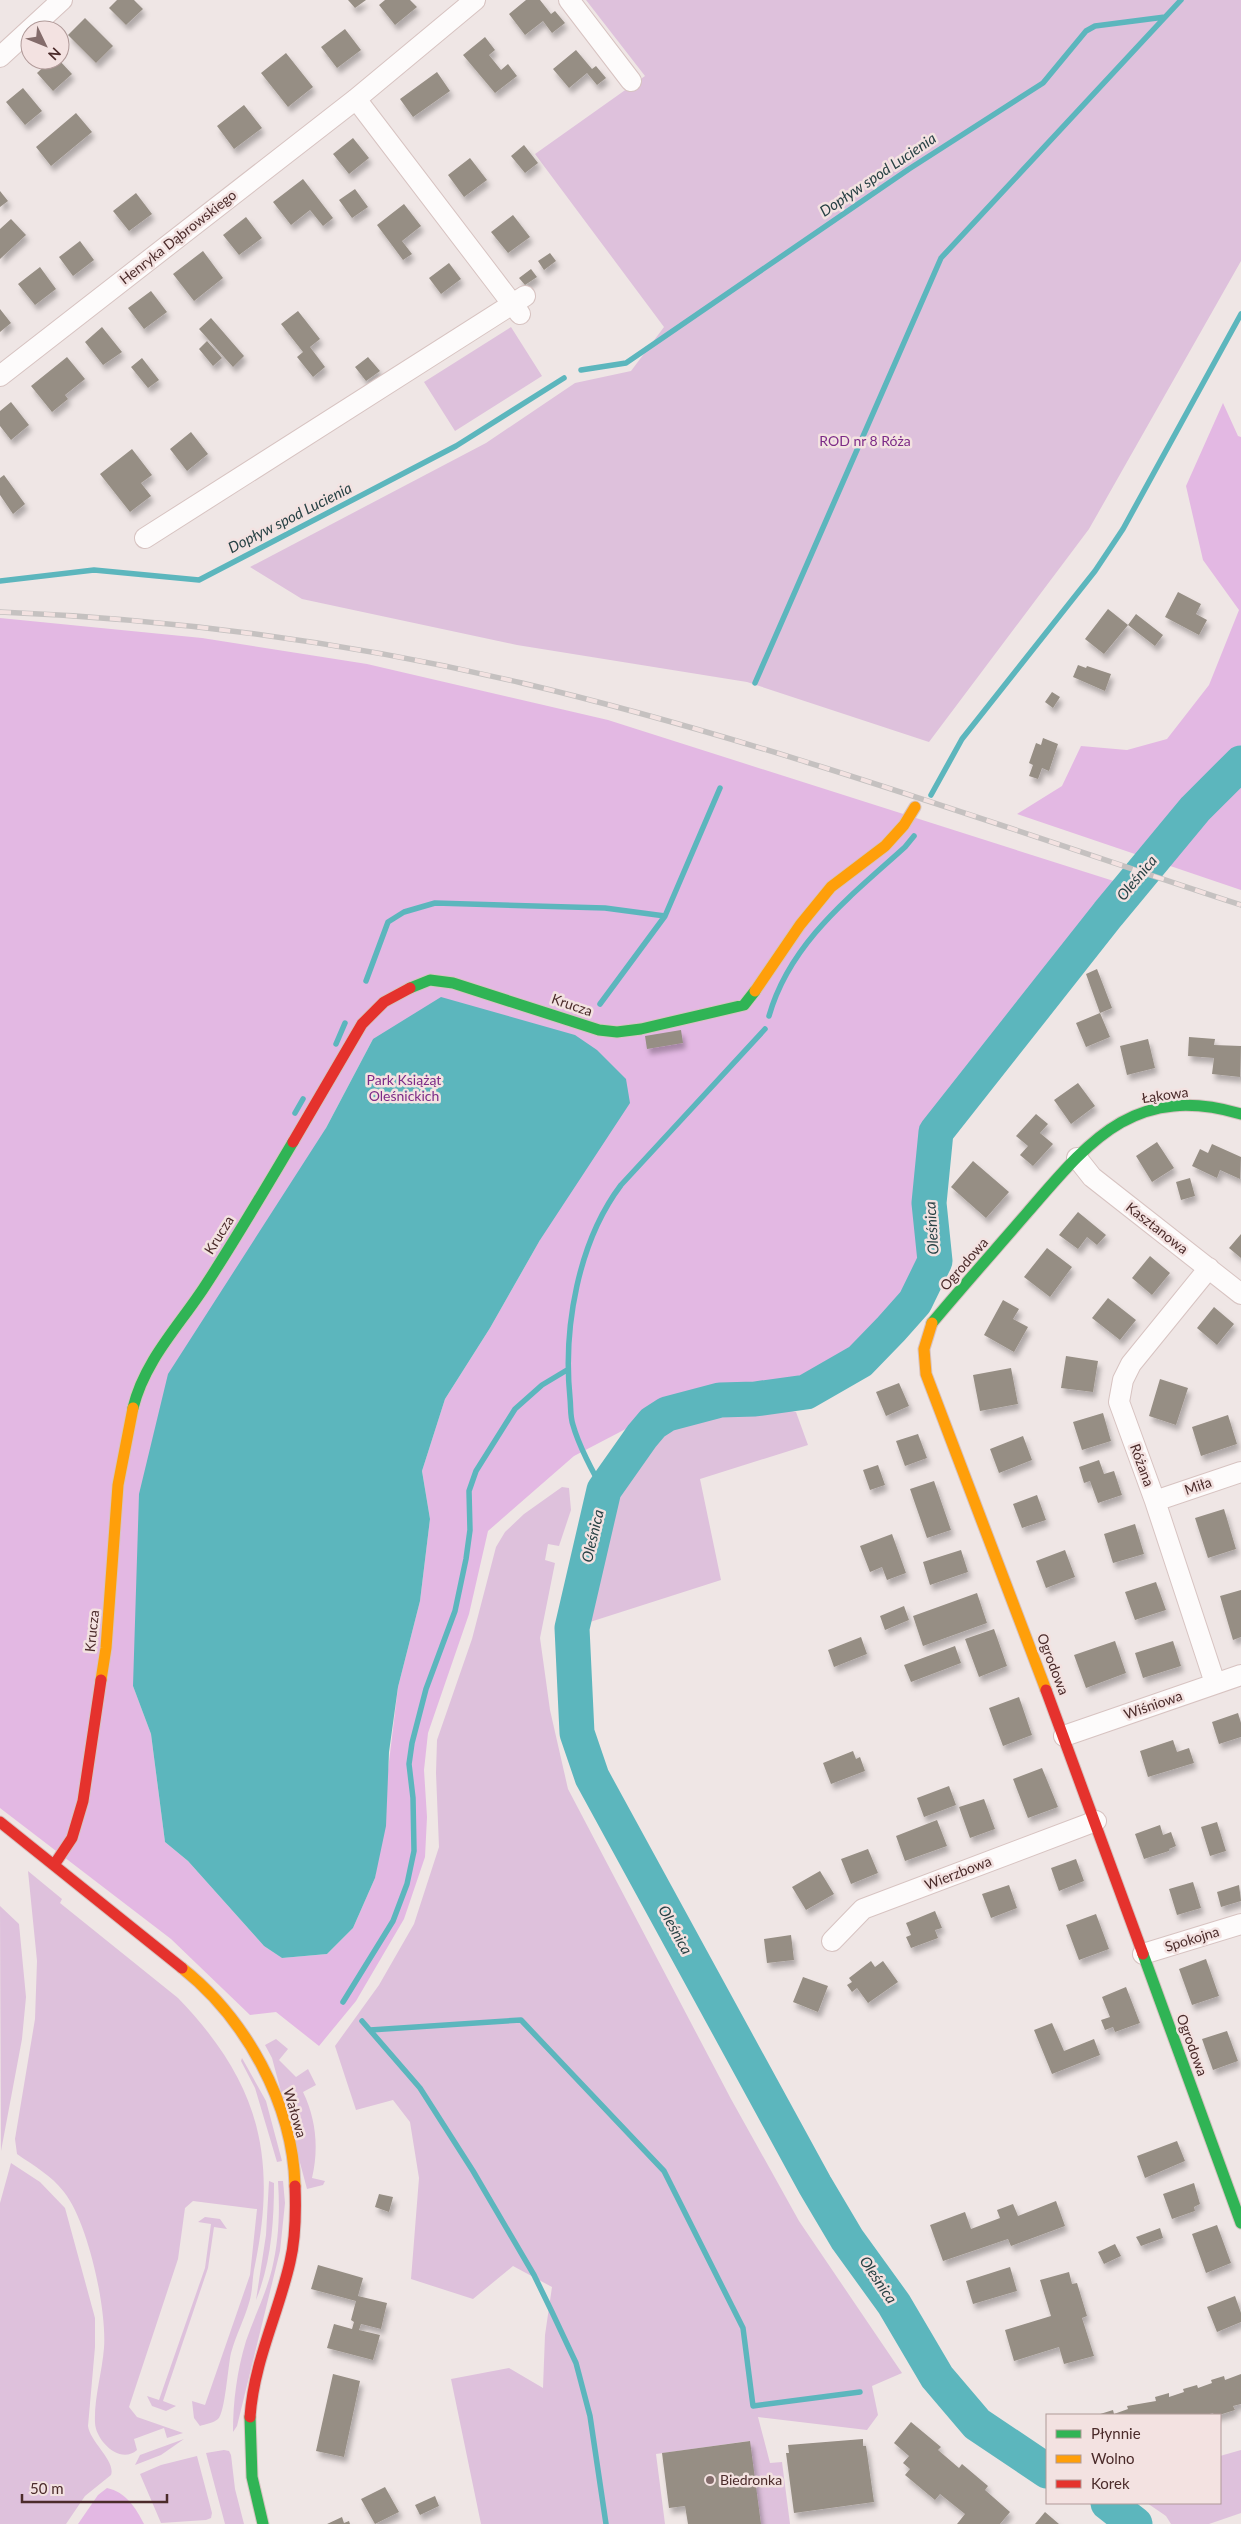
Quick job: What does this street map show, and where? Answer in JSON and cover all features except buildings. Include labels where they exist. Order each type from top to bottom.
[{"type":"street","points":[[0,57],[62,0]]},
{"type":"street","name":"Henryka Dąbrowskiego","points":[[0,376],[356,99],[475,0]]},
{"type":"street","points":[[569,0],[631,81]]},
{"type":"street","points":[[145,538],[519,305],[356,99]]},
{"type":"street","name":"Krucza","points":[[54,1865],[72,1838],[83,1801],[106,1648],[118,1485],[134,1405],[146,1374],[166,1339],[206,1285],[308,1118],[362,1024],[384,1002],[406,989],[430,980],[453,983],[599,1030],[617,1032],[650,1027],[744,1005],[767,976],[800,925],[832,887],[885,846],[904,825],[915,807]]},
{"type":"street","name":"Łąkowa","points":[[1077,1158],[1110,1128],[1136,1114],[1186,1105],[1208,1106],[1241,1114]]},
{"type":"street","name":"Kasztanowa","points":[[1077,1158],[1092,1177],[1241,1294]]},
{"type":"street","name":"Ogrodowa","points":[[1077,1158],[932,1324],[925,1339],[922,1356],[926,1374],[1096,1821],[1241,2222]]},
{"type":"street","name":"Różana","points":[[1209,1268],[1131,1364],[1123,1380],[1119,1402],[1155,1501],[1215,1683]]},
{"type":"street","name":"Miła","points":[[1155,1501],[1241,1472]]},
{"type":"street","name":"Wiśniowa","points":[[1064,1736],[1241,1675]]},
{"type":"street","name":"Wierzbowa","points":[[832,1941],[863,1909],[1096,1821]]},
{"type":"street","name":"Wałowa","points":[[0,1822],[193,1976],[222,2005],[252,2046],[276,2096],[293,2163],[296,2227],[292,2253],[257,2366],[251,2402],[249,2464],[263,2524]]},
{"type":"street","name":"Spokojna","points":[[1143,1954],[1241,1924]]},
{"type":"green space","name":"ROD nr 8 Róża","points":[[586,0],[1241,0],[1241,261],[1089,529],[929,742],[747,682],[517,645],[302,599],[250,567],[486,443],[575,383],[631,371],[664,327],[535,154],[645,76]]},
{"type":"green space","points":[[511,327],[542,376],[455,431],[424,382]]},
{"type":"green space","points":[[786,1410],[796,1412],[808,1445],[700,1479],[721,1580],[590,1622],[610,1514],[620,1487],[632,1463],[649,1443],[670,1427],[697,1416],[727,1412]]},
{"type":"green space","points":[[562,1487],[569,1488],[571,1510],[559,1546],[548,1544],[545,1560],[555,1563],[540,1638],[550,1710],[568,1789],[731,2099],[799,2221],[902,2373],[872,2386],[878,2415],[867,2430],[758,2417],[770,2463],[782,2462],[790,2524],[761,2524],[749,2441],[656,2454],[665,2524],[481,2524],[451,2379],[509,2368],[543,2388],[545,2335],[552,2287],[513,2266],[473,2299],[411,2279],[419,2178],[410,2122],[393,2100],[356,2110],[335,2046],[379,1985],[414,1924],[439,1847],[436,1773],[437,1740],[472,1639],[496,1547],[505,1532],[524,1514]]},
{"type":"green space","points":[[28,1871],[62,1899],[60,1903],[178,1998],[205,2028],[227,2059],[243,2089],[255,2120],[262,2153],[264,2188],[262,2225],[251,2294],[231,2353],[223,2408],[220,2415],[214,2422],[200,2426],[194,2418],[192,2401],[205,2405],[250,2275],[257,2209],[193,2201],[185,2208],[178,2259],[129,2407],[137,2417],[183,2433],[167,2438],[164,2428],[134,2439],[137,2450],[130,2454],[123,2455],[110,2449],[96,2430],[96,2404],[104,2348],[104,2331],[99,2289],[81,2224],[73,2206],[59,2186],[42,2171],[17,2154],[15,2139],[35,2019],[37,1961]]},
{"type":"green space","points":[[0,1906],[19,1924],[26,1997],[22,2039],[1,2151]]},
{"type":"green space","points":[[276,2039],[288,2049],[279,2060],[296,2077],[308,2069],[316,2085],[303,2092],[311,2113],[315,2134],[316,2145],[312,2178],[325,2181],[323,2185],[307,2189],[272,2058],[265,2045]]},
{"type":"green space","points":[[242,2058],[266,2101],[282,2161],[277,2162],[255,2088],[241,2061]]},
{"type":"green space","points":[[11,2163],[40,2182],[65,2208],[95,2318],[95,2347],[88,2426],[112,2470],[111,2475],[85,2496],[66,2524],[0,2524],[0,2203]]},
{"type":"green space","points":[[269,2181],[274,2183],[272,2228],[265,2272],[256,2300],[266,2235]]},
{"type":"green space","points":[[278,2181],[283,2181],[285,2203],[280,2251],[237,2426],[233,2432],[235,2397],[240,2364],[246,2341],[269,2278],[276,2247],[279,2203]]},
{"type":"green space","points":[[205,2217],[220,2219],[227,2229],[214,2227],[208,2268],[163,2401],[176,2406],[166,2411],[152,2406],[147,2396],[159,2400],[205,2268],[211,2224],[198,2222]]},
{"type":"green space","points":[[184,2439],[161,2455],[135,2465],[140,2455]]},
{"type":"green space","points":[[1241,2450],[1241,2513],[1209,2524],[1171,2524],[1166,2516],[1148,2504],[1221,2504],[1221,2456]]},
{"type":"green space","points":[[229,2451],[231,2455],[235,2489],[244,2524],[225,2524],[206,2453]]},
{"type":"green space","points":[[197,2456],[212,2513],[211,2518],[161,2523],[140,2474],[161,2465]]},
{"type":"shaded area","points":[[1223,403],[1238,436],[1241,437],[1241,890],[1017,814],[1062,786],[1081,746],[1127,750],[1167,739],[1209,685],[1239,610],[1203,560],[1186,486]]},
{"type":"shaded area","name":"Park Książąt Oleśnickich","points":[[0,618],[202,638],[367,664],[608,720],[1120,883],[925,1132],[922,1267],[878,1331],[832,1370],[792,1384],[729,1394],[664,1409],[574,1456],[488,1531],[469,1614],[428,1733],[424,1770],[427,1817],[425,1857],[404,1919],[356,2001],[319,2046],[276,2012],[250,2015],[171,1939],[0,1808]],"holes":[[[373,1039],[540,1240],[490,1328],[445,1399],[422,1471],[430,1519],[420,1601],[398,1687],[375,1878],[353,1928],[327,1954],[282,1958],[264,1946],[188,1861],[165,1842],[151,1734],[133,1686],[326,1128]]]},
{"type":"shaded area","points":[[107,2488],[125,2497],[138,2512],[144,2524],[78,2524],[98,2495]]},
{"type":"water","points":[[441,997],[575,1035],[597,1050],[626,1079],[630,1103],[540,1240],[490,1328],[445,1399],[422,1471],[430,1519],[420,1601],[398,1687],[389,1752],[386,1826],[375,1878],[353,1928],[327,1954],[282,1958],[264,1946],[188,1861],[165,1842],[151,1734],[133,1686],[139,1494],[168,1374],[326,1128],[373,1039]]},
{"type":"waterway","points":[[755,683],[941,258],[1181,0]]},
{"type":"waterway","name":"Dopływ spod Lucienia","points":[[581,370],[626,363],[909,169],[1043,83],[1086,31],[1095,26],[1165,17]]},
{"type":"waterway","points":[[931,795],[962,739],[1095,571],[1123,529],[1241,314]]},
{"type":"waterway","name":"Dopływ spod Lucienia","points":[[0,581],[94,570],[199,580],[456,446],[564,378]]},
{"type":"waterway","name":"Oleśnica","points":[[1046,2470],[977,2424],[937,2377],[894,2304],[847,2239],[815,2185],[592,1777],[577,1733],[572,1628],[604,1490],[653,1423],[667,1414],[720,1400],[755,1399],[806,1392],[860,1361],[915,1302],[935,1261],[929,1203],[936,1132],[1108,914],[1195,809],[1241,763]]},
{"type":"waterway","points":[[600,1004],[665,916],[720,788]]},
{"type":"waterway","points":[[769,1016],[779,990],[792,965],[807,943],[844,902],[905,847],[914,836]]},
{"type":"waterway","points":[[366,981],[388,922],[404,912],[435,903],[605,908],[665,916]]},
{"type":"waterway","points":[[336,1044],[345,1023]]},
{"type":"waterway","points":[[604,1490],[582,1449],[571,1415],[568,1371],[569,1343],[572,1315],[584,1259],[594,1232],[606,1208],[621,1185],[765,1029]]},
{"type":"waterway","points":[[295,1113],[303,1099]]},
{"type":"waterway","points":[[343,2002],[393,1921],[407,1884],[414,1851],[413,1798],[409,1764],[412,1743],[426,1689],[455,1611],[470,1530],[469,1491],[476,1471],[515,1409],[542,1385],[567,1370]]},
{"type":"waterway","points":[[370,2030],[521,2020],[664,2171],[743,2328],[753,2406],[860,2392]]},
{"type":"waterway","points":[[362,2021],[420,2088],[473,2171],[534,2275],[552,2312],[576,2363],[590,2416],[606,2524]]},
{"type":"waterway","name":"Oleśnica","points":[[1109,2504],[1135,2524]]},
{"type":"railway","points":[[0,612],[131,620],[263,635],[393,656],[522,683],[704,731],[794,758],[884,786],[1241,905]]},
{"type":"traffic: fast","points":[[410,988],[430,980],[453,983],[599,1030],[617,1032],[641,1029],[744,1005],[755,991]]},
{"type":"traffic: fast","points":[[932,1323],[1072,1162],[1094,1141],[1118,1124],[1143,1112],[1171,1106],[1204,1106],[1241,1114]]},
{"type":"traffic: fast","points":[[133,1408],[146,1374],[155,1358],[218,1266],[293,1142]]},
{"type":"traffic: fast","points":[[1143,1954],[1241,2223]]},
{"type":"traffic: fast","points":[[250,2417],[252,2477],[263,2524]]},
{"type":"traffic: slow","points":[[755,991],[800,925],[831,887],[885,846],[904,825],[915,807]]},
{"type":"traffic: slow","points":[[932,1323],[924,1349],[926,1374],[1046,1690]]},
{"type":"traffic: slow","points":[[101,1680],[106,1648],[118,1485],[133,1408]]},
{"type":"traffic: slow","points":[[182,1968],[205,1988],[226,2011],[245,2037],[261,2065],[275,2094],[285,2124],[292,2155],[295,2186]]},
{"type":"traffic: jam","points":[[293,1142],[362,1024],[384,1002],[410,988]]},
{"type":"traffic: jam","points":[[54,1865],[72,1838],[83,1801],[101,1680]]},
{"type":"traffic: jam","points":[[1046,1690],[1143,1954]]},
{"type":"traffic: jam","points":[[0,1822],[182,1968]]},
{"type":"traffic: jam","points":[[250,2417],[252,2396],[261,2357],[285,2282],[292,2253],[295,2224],[295,2186]]},
{"type":"place","name":"Biedronka","points":[[710,2480]]}]
